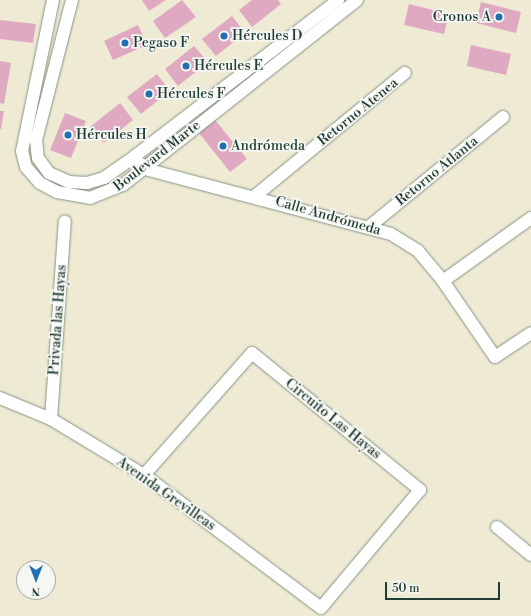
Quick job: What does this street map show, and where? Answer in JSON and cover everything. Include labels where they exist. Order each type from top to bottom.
[{"type":"street","name":"Boulevard Marte","points":[[53,0],[24,130],[22,151],[26,167],[40,183],[57,192],[90,198],[110,192],[145,169],[357,0]]},
{"type":"street","name":"Boulevard Marte","points":[[72,0],[36,140],[38,158],[49,173],[69,182],[87,183],[104,178],[135,156],[338,0]]},
{"type":"street","name":"Retorno Atenea","points":[[255,196],[406,73]]},
{"type":"street","name":"Retorno Atlanta","points":[[370,226],[503,117]]},
{"type":"street","points":[[135,156],[145,169]]},
{"type":"street","name":"Calle Andrómeda","points":[[145,169],[370,226],[418,251],[444,281],[495,357],[531,333]]},
{"type":"street","points":[[444,281],[531,218]]},
{"type":"street","name":"Privada las Hayas","points":[[51,419],[65,221]]},
{"type":"street","name":"Circuito Las Hayas","points":[[144,475],[252,353],[420,490],[322,612]]},
{"type":"street","name":"Avenida Grevilleas","points":[[0,398],[51,419],[144,475],[322,612]]},
{"type":"street","points":[[497,527],[531,555]]},
{"type":"building","points":[[142,0],[166,0],[149,11]]},
{"type":"building","points":[[182,0],[196,17],[165,38],[153,21]]},
{"type":"building","points":[[252,0],[278,0],[281,4],[252,27],[239,10]]},
{"type":"building","name":"Cronos A","points":[[481,2],[521,12],[516,33],[476,23]]},
{"type":"building","points":[[409,4],[449,14],[444,34],[404,25]]},
{"type":"building","name":"Hércules D","points":[[232,16],[245,33],[216,56],[202,39]]},
{"type":"building","points":[[0,20],[36,24],[33,43],[0,39]]},
{"type":"building","name":"Pegaso F","points":[[138,25],[147,45],[113,60],[104,41]]},
{"type":"building","points":[[471,45],[511,54],[506,75],[467,66]]},
{"type":"building","name":"Hércules E","points":[[194,46],[208,62],[178,86],[165,69]]},
{"type":"building","points":[[0,61],[11,63],[4,104],[0,103]]},
{"type":"building","name":"Hércules F","points":[[157,74],[170,91],[141,114],[127,97]]},
{"type":"building","points":[[120,103],[133,120],[104,143],[90,127]]},
{"type":"building","points":[[0,111],[4,111],[1,129],[0,129]]},
{"type":"building","name":"Hércules H","points":[[65,113],[86,121],[71,158],[50,150]]},
{"type":"building","name":"Andrómeda","points":[[215,120],[247,159],[230,172],[199,133]]},
{"type":"place","name":"Cronos A","points":[[499,17]]},
{"type":"place","name":"Hércules D","points":[[224,36]]},
{"type":"place","name":"Pegaso F","points":[[125,43]]},
{"type":"place","name":"Hércules E","points":[[186,66]]},
{"type":"place","name":"Hércules F","points":[[149,94]]},
{"type":"place","name":"Hércules H","points":[[68,135]]},
{"type":"place","name":"Andrómeda","points":[[223,146]]}]
